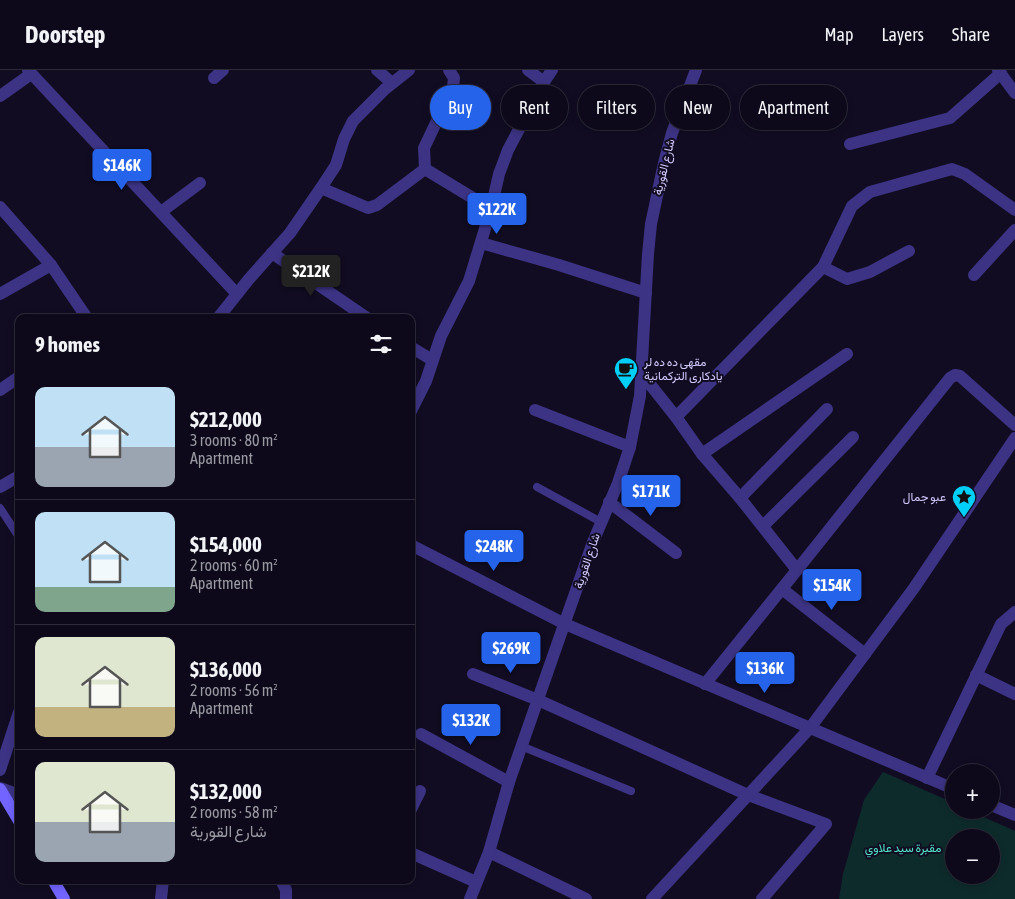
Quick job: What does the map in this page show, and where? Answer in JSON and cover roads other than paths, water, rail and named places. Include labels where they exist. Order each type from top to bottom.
[{"type":"main road","points":[[0,789],[15,814]]},
{"type":"main road","points":[[55,884],[64,899]]},
{"type":"street","points":[[377,70],[392,83]]},
{"type":"street","points":[[223,314],[237,294],[290,233],[321,188],[336,165],[344,139],[353,121],[392,83],[409,70]]},
{"type":"street","points":[[426,169],[424,148],[453,87],[454,78],[449,70]]},
{"type":"street","points":[[528,70],[544,82]]},
{"type":"street","points":[[415,403],[426,381],[447,322],[469,281],[491,209],[499,174],[508,150],[552,70]]},
{"type":"street","name":"شارع القورية","points":[[470,899],[489,852],[521,746],[601,522],[618,483],[630,447],[637,418],[651,224],[660,178],[672,133],[696,70]]},
{"type":"street","points":[[0,96],[30,72],[237,294]]},
{"type":"street","points":[[850,144],[950,118],[1000,72],[1015,93]]},
{"type":"street","points":[[321,188],[368,208],[377,205],[426,169]]},
{"type":"street","points":[[426,169],[491,209]]},
{"type":"street","points":[[676,417],[823,267],[852,206],[870,192],[952,169],[965,174],[1015,210]]},
{"type":"street","points":[[161,212],[200,183]]},
{"type":"street","points":[[0,207],[51,265],[85,314]]},
{"type":"street","points":[[974,275],[1015,230]]},
{"type":"street","points":[[480,243],[646,293]]},
{"type":"street","points":[[823,267],[847,279],[870,272],[909,251]]},
{"type":"street","points":[[272,253],[361,314]]},
{"type":"street","points":[[0,294],[51,265]]},
{"type":"street","points":[[415,349],[432,360]]},
{"type":"street","points":[[702,454],[848,354]]},
{"type":"street","points":[[641,373],[702,454],[763,526],[797,570]]},
{"type":"street","points":[[705,684],[950,378],[955,375],[960,376],[1015,424]]},
{"type":"street","points":[[0,390],[15,380]]},
{"type":"street","points":[[740,498],[827,409]]},
{"type":"street","points":[[535,410],[630,447]]},
{"type":"street","points":[[763,526],[853,436]]},
{"type":"street","points":[[652,899],[810,728],[914,588],[1015,438]]},
{"type":"street","points":[[0,487],[15,478]]},
{"type":"street","points":[[609,502],[676,553]]},
{"type":"street","points":[[415,547],[565,624],[945,785]]},
{"type":"street","points":[[782,589],[865,654]]},
{"type":"street","points":[[927,778],[1001,624],[1015,612]]},
{"type":"street","points":[[474,674],[538,700],[748,795],[826,824],[762,899]]},
{"type":"street","points":[[976,675],[1015,694]]},
{"type":"street","points":[[0,770],[15,724]]},
{"type":"street","points":[[421,734],[509,782]]},
{"type":"street","points":[[0,789],[15,794]]},
{"type":"street","points":[[415,801],[420,791]]},
{"type":"street","points":[[1000,809],[1015,815]]},
{"type":"street","points":[[489,852],[586,899]]},
{"type":"street","points":[[415,855],[476,882]]},
{"type":"street","points":[[161,899],[163,884]]},
{"type":"street","points":[[284,884],[286,899]]},
{"type":"lane","points":[[537,487],[601,522]]},
{"type":"lane","points":[[0,508],[15,531]]},
{"type":"lane","points":[[521,746],[631,790]]},
{"type":"place","name":"مقهى ده ده لر يادكارى التركمانية","points":[[626,390]]},
{"type":"place","name":"عبو جمال","points":[[964,518]]},
{"type":"park label","name":"مقبرة سيد علاوي","points":[[903,848]]}]
